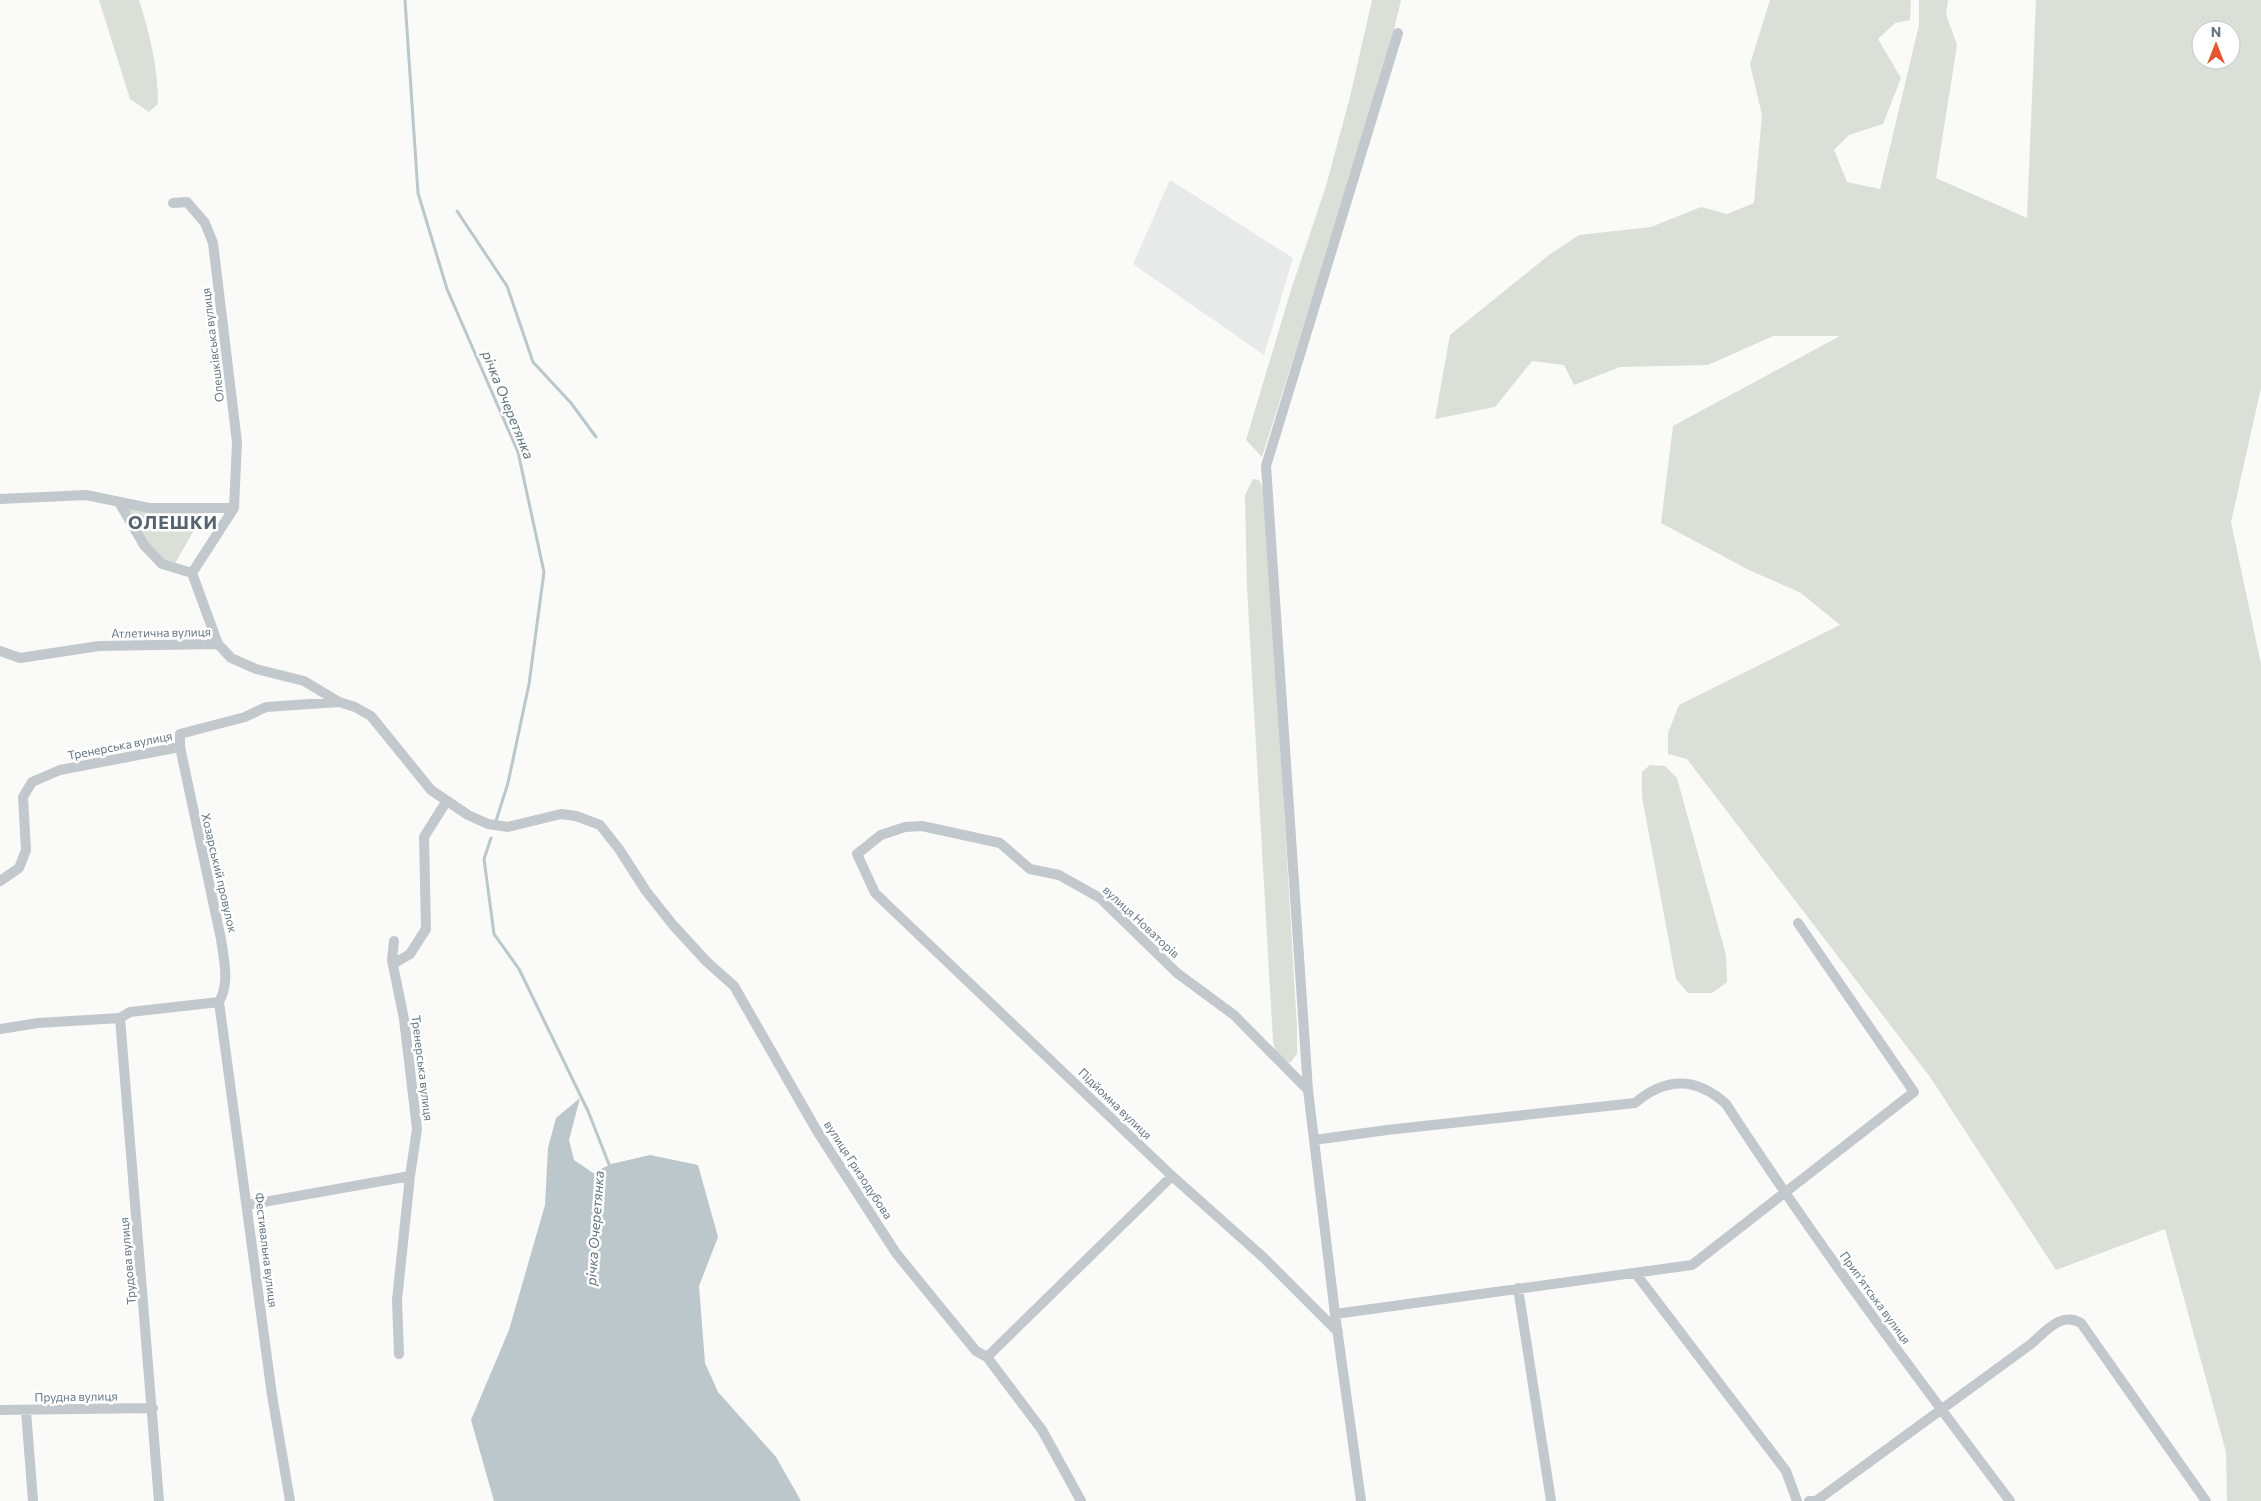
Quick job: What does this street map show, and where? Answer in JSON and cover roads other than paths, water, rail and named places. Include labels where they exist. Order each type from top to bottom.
[{"type":"street","points":[[1361,1501],[1335,1314],[1308,1090],[1266,466],[1398,33]]},
{"type":"street","name":"Олешківська вулиця","points":[[173,203],[188,202],[205,222],[213,243],[237,442],[234,508]]},
{"type":"street","points":[[0,499],[86,495],[120,504],[149,508],[234,508]]},
{"type":"street","points":[[120,504],[144,545],[162,564],[192,573]]},
{"type":"street","points":[[192,573],[234,508]]},
{"type":"street","points":[[192,573],[218,644]]},
{"type":"street","name":"Атлетична вулиця","points":[[0,652],[20,658],[99,646],[218,644],[231,658],[256,669],[304,681],[339,702]]},
{"type":"street","name":"Тренерська вулиця","points":[[0,881],[18,868],[26,850],[23,797],[32,782],[60,770],[180,748],[180,734],[245,716],[266,707],[339,702],[355,707],[371,716],[432,790],[446,802],[488,824],[508,827],[528,823]]},
{"type":"street","name":"Хозарський провулок","points":[[180,748],[221,939],[225,969],[225,992],[219,1002]]},
{"type":"street","points":[[393,964],[410,954],[426,929],[424,837],[446,802]]},
{"type":"street","name":"вулиця Гризодубова","points":[[528,823],[561,814],[576,816],[600,825],[620,849],[646,891],[673,925],[707,962],[734,986],[818,1131],[896,1253],[976,1351],[988,1358],[1042,1430],[1082,1501]]},
{"type":"street","name":"вулиця Новаторів","points":[[875,893],[857,854],[880,835],[905,827],[922,826],[1000,844],[1030,869],[1060,875],[1100,898],[1177,973],[1234,1015],[1308,1090]]},
{"type":"street","name":"Підйомна вулиця","points":[[875,893],[1172,1176],[1264,1258],[1338,1332]]},
{"type":"street","points":[[1335,1314],[1692,1265],[1914,1092],[1798,923]]},
{"type":"street","name":"Тренерська вулиця","points":[[394,941],[393,964],[404,1018],[417,1129],[397,1300],[399,1354]]},
{"type":"street","points":[[0,1029],[38,1023],[120,1018],[130,1012],[219,1002]]},
{"type":"street","name":"Фестивальна вулиця","points":[[219,1002],[272,1395],[290,1501]]},
{"type":"street","name":"Трудова вулиця","points":[[120,1018],[153,1408],[159,1501]]},
{"type":"street","name":"Прип’ятська вулиця","points":[[1314,1140],[1387,1130],[1635,1103],[1648,1092],[1674,1083],[1694,1084],[1715,1094],[1726,1104],[1784,1193],[1941,1410],[2010,1501]]},
{"type":"street","points":[[247,1205],[410,1176]]},
{"type":"street","points":[[988,1358],[1172,1176]]},
{"type":"street","points":[[1636,1274],[1786,1471],[1797,1501]]},
{"type":"street","points":[[1518,1288],[1551,1501]]},
{"type":"street","points":[[1809,1501],[1816,1501],[2031,1344],[2056,1322],[2074,1319],[2081,1324],[2206,1501]]},
{"type":"street","name":"Прудна вулиця","points":[[0,1410],[153,1408]]},
{"type":"street","points":[[26,1411],[33,1501]]},
{"type":"water","points":[[580,1098],[569,1140],[574,1160],[593,1173],[611,1164],[650,1155],[698,1165],[718,1237],[699,1286],[705,1363],[718,1392],[776,1457],[801,1501],[494,1501],[471,1420],[509,1330],[545,1205],[548,1148],[556,1118]]},
{"type":"waterway","name":"річка Очеретянка","points":[[405,0],[418,193],[447,289],[518,452],[544,572],[529,684],[508,783],[496,821]]},
{"type":"waterway","points":[[457,211],[507,286],[533,362],[571,403],[596,437]]},
{"type":"waterway","name":"річка Очеретянка","points":[[491,838],[484,859],[494,934],[519,969],[588,1111],[610,1167]]},
{"type":"district","name":"ОЛЕШКИ","points":[[173,523]]}]
